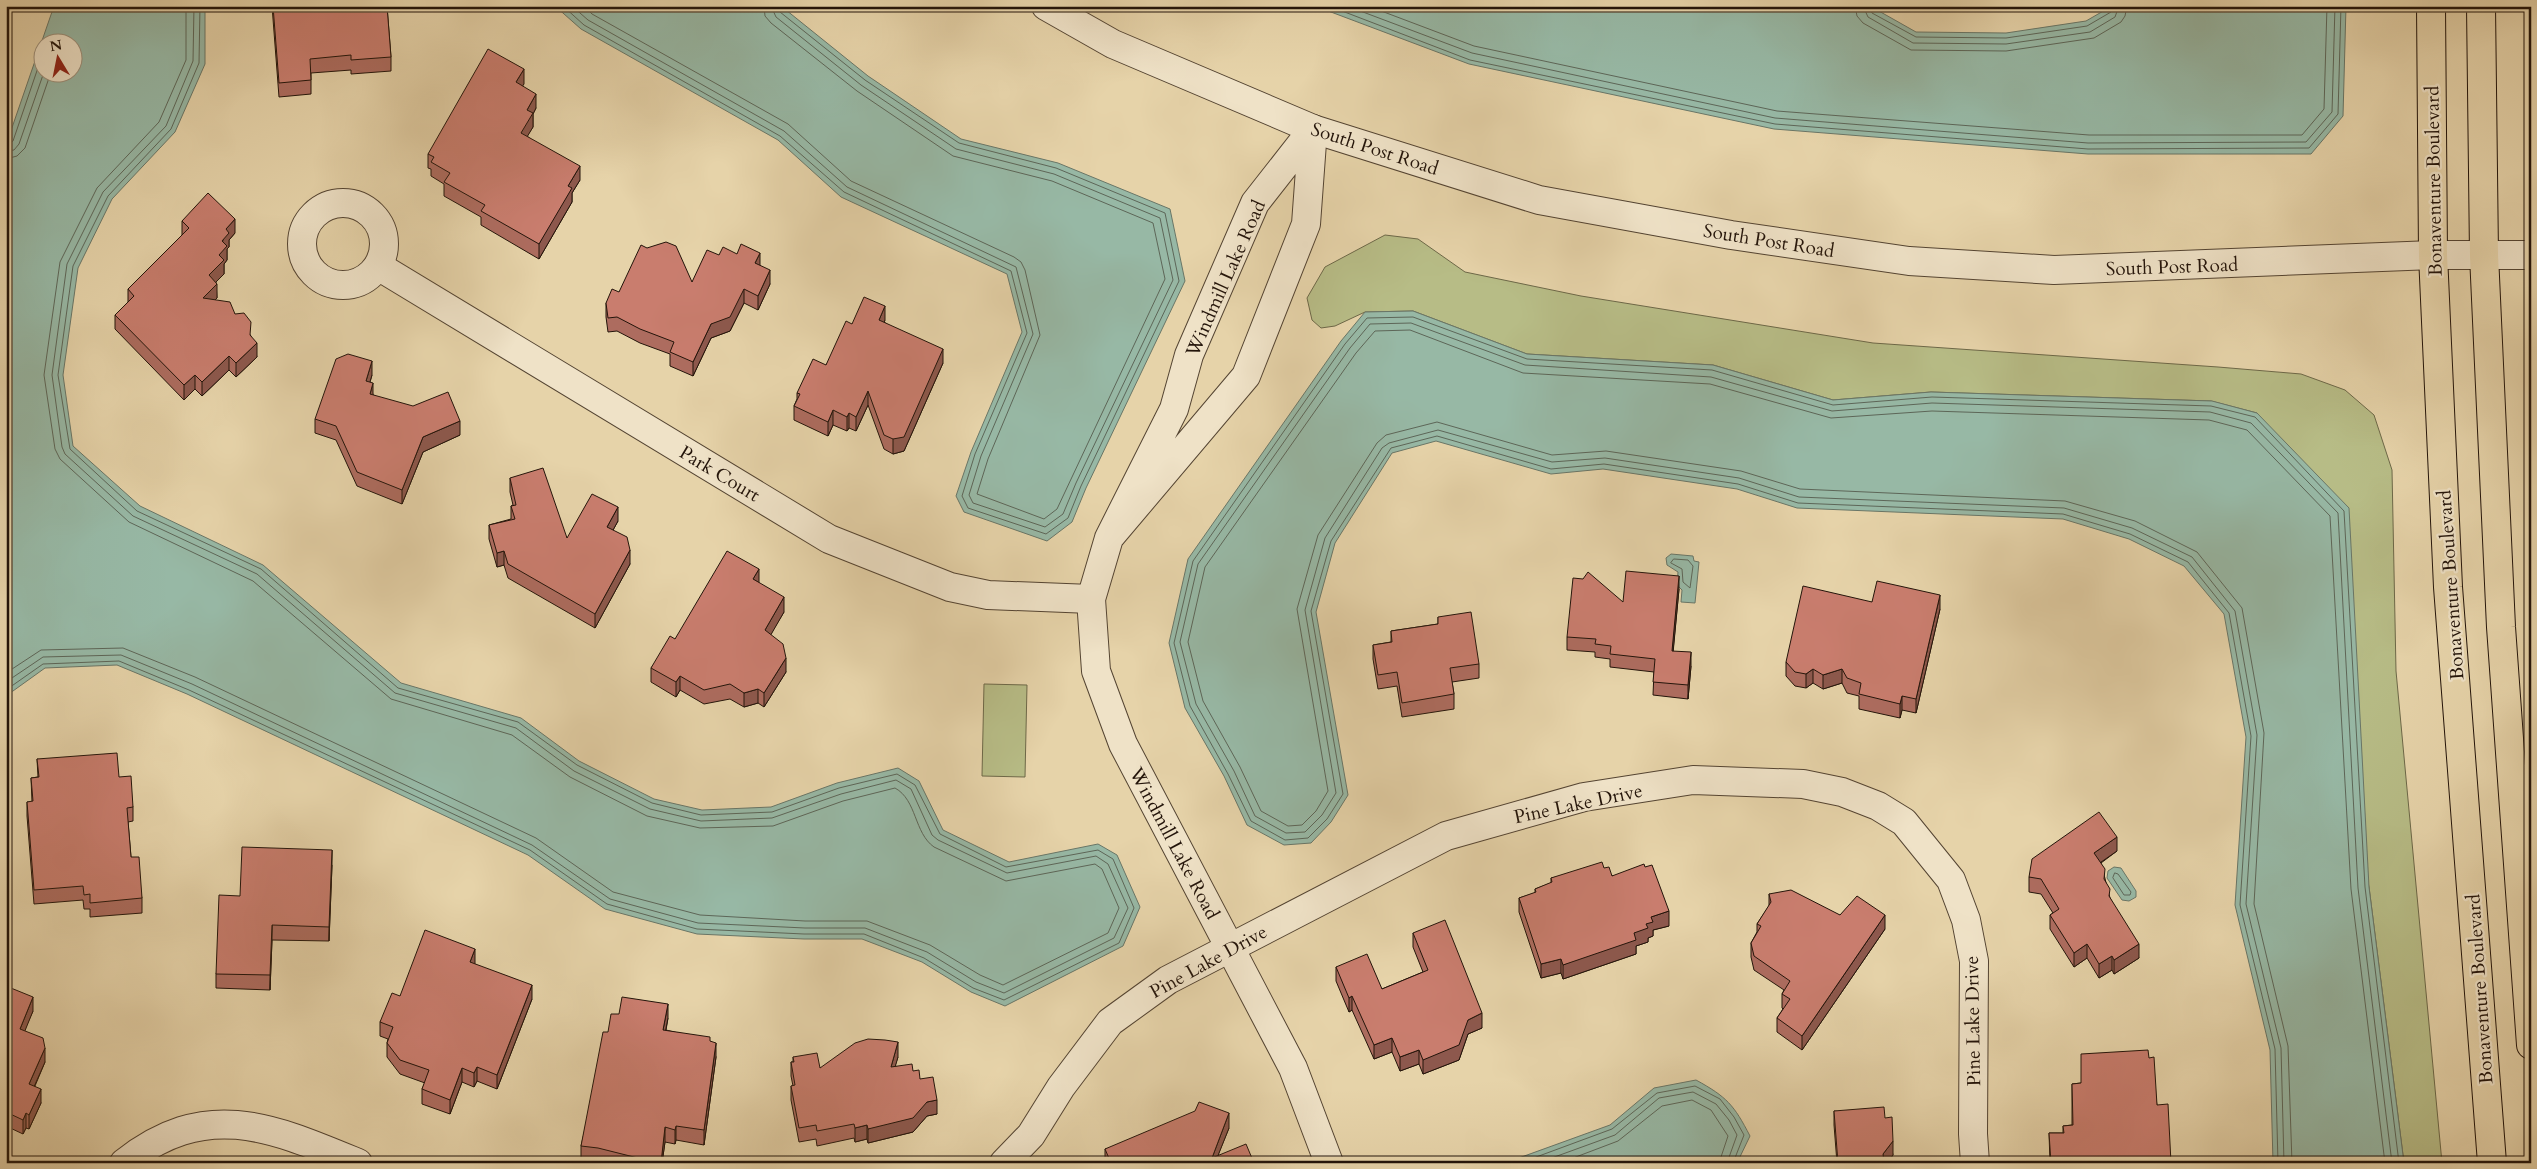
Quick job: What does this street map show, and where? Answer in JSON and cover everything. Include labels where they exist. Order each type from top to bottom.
[{"type":"main road","name":"Bonaventure Boulevard","points":[[2431,6],[2433,255],[2448,587],[2492,1163]]},
{"type":"main road","points":[[2481,6],[2484,255],[2501,627],[2531,1045]]},
{"type":"street","name":"South Post Road","points":[[1046,6],[1113,44],[1313,129],[1539,200],[1731,236],[1909,261],[2054,270],[2433,255],[2531,255]]},
{"type":"street","name":"Windmill Lake Road","points":[[1313,129],[1255,203],[1189,355],[1174,410],[1109,538],[1091,599],[1096,671],[1123,744],[1231,946],[1293,1068],[1329,1163]]},
{"type":"street","name":"Windmill Lake Road","points":[[1109,538],[1246,376],[1306,224],[1313,129]]},
{"type":"street","name":"Park Court","points":[[378,266],[829,539],[950,587],[988,595],[1091,599]]},
{"type":"street","name":"Pine Lake Drive","points":[[1004,1163],[1031,1135],[1061,1087],[1110,1022],[1168,980],[1446,836],[1584,797],[1693,780],[1803,784],[1842,792],[1878,806],[1904,822],[1951,880],[1966,920],[1974,960],[1973,1134],[1975,1163]]},
{"type":"street","points":[[124,1163],[143,1148],[172,1133],[212,1123],[259,1128],[300,1139],[358,1163]]},
{"type":"green space","points":[[1385,235],[1418,239],[1465,272],[1581,296],[1873,343],[2301,374],[2345,390],[2374,415],[2392,470],[2396,671],[2442,1163],[2404,1163],[2369,887],[2257,413],[2211,401],[1931,392],[1833,400],[1713,365],[1527,354],[1413,311],[1365,312],[1335,326],[1321,328],[1312,320],[1307,298],[1325,267]]},
{"type":"green space","points":[[984,684],[1027,685],[1025,777],[982,776]]},
{"type":"water","points":[[54,6],[205,6],[205,64],[175,132],[112,199],[78,268],[63,375],[73,446],[140,506],[263,565],[401,683],[521,718],[579,761],[654,799],[702,810],[771,807],[837,783],[898,768],[919,781],[943,830],[1009,862],[1098,844],[1117,855],[1140,907],[1123,946],[1005,1006],[971,992],[922,962],[862,939],[804,939],[697,934],[605,909],[528,855],[187,694],[117,665],[45,668],[6,696],[6,145],[32,70],[32,82],[82,82],[82,32],[45,32]]},
{"type":"water","points":[[555,6],[778,6],[786,10],[868,76],[961,139],[1058,163],[1170,209],[1185,281],[1086,488],[1072,522],[1047,541],[964,512],[956,496],[971,452],[1022,332],[1007,274],[841,197],[778,140],[581,29]]},
{"type":"water","points":[[1315,6],[1870,6],[1916,32],[2006,33],[2086,21],[2112,6],[2346,6],[2343,116],[2311,154],[2088,154],[1774,129],[1469,64]]},
{"type":"water","points":[[1413,311],[1527,354],[1713,365],[1833,400],[1931,392],[2212,401],[2257,413],[2349,508],[2369,887],[2404,1163],[2273,1163],[2270,1050],[2235,905],[2246,737],[2224,614],[2184,566],[2129,539],[2063,519],[1797,508],[1737,489],[1603,469],[1551,474],[1436,441],[1392,453],[1335,543],[1316,612],[1348,795],[1331,822],[1311,843],[1284,845],[1247,825],[1224,776],[1185,708],[1169,643],[1188,559],[1341,341],[1365,312]]},
{"type":"water","points":[[1671,554],[1693,556],[1694,561],[1699,562],[1695,603],[1681,602],[1682,590],[1677,585],[1678,572],[1667,565],[1666,558]]},
{"type":"water","points":[[2114,867],[2121,868],[2136,891],[2136,897],[2129,901],[2122,900],[2107,878],[2108,871]]},
{"type":"water","points":[[1696,1080],[1729,1103],[1750,1136],[1737,1163],[1505,1163],[1610,1125],[1654,1088]]},
{"type":"building","points":[[273,6],[387,6],[391,57],[351,60],[351,55],[310,59],[311,80],[279,83]]},
{"type":"building","points":[[488,49],[524,69],[516,82],[536,94],[527,110],[533,113],[521,133],[580,166],[568,186],[572,188],[539,244],[481,211],[485,205],[444,182],[450,173],[431,162],[434,157],[428,154]]},
{"type":"building","points":[[208,193],[235,219],[226,229],[229,233],[222,241],[227,246],[219,255],[224,260],[209,275],[217,284],[203,298],[230,302],[235,314],[244,313],[251,322],[250,335],[257,343],[236,363],[229,356],[202,382],[195,375],[184,385],[115,315],[134,296],[128,289],[189,228],[182,221]]},
{"type":"building","points":[[666,242],[676,246],[692,282],[707,250],[719,255],[723,247],[737,254],[741,244],[760,253],[755,263],[770,270],[758,296],[744,289],[730,317],[711,324],[693,362],[670,352],[674,342],[640,329],[617,317],[608,318],[606,303],[612,289],[619,292],[641,245],[647,248]]},
{"type":"building","points":[[864,297],[885,306],[879,320],[943,349],[904,437],[893,439],[884,435],[868,391],[856,417],[849,413],[847,417],[833,410],[828,422],[794,406],[800,394],[797,393],[813,359],[826,365],[846,321],[852,324]]},
{"type":"building","points":[[348,354],[372,361],[366,381],[373,383],[370,394],[413,406],[448,392],[460,421],[423,437],[402,490],[357,472],[336,426],[315,419],[336,359]]},
{"type":"building","points":[[543,468],[567,538],[592,494],[618,507],[607,527],[627,537],[630,550],[595,614],[508,564],[504,551],[497,553],[489,525],[515,519],[511,506],[516,505],[510,478]]},
{"type":"building","points":[[727,551],[759,569],[753,579],[784,597],[765,630],[783,644],[786,658],[764,693],[758,689],[744,693],[730,684],[704,690],[680,676],[676,682],[651,668],[670,636],[675,639]]},
{"type":"building","points":[[1626,571],[1679,576],[1672,651],[1691,652],[1688,685],[1653,682],[1655,659],[1610,654],[1611,646],[1595,644],[1596,639],[1567,637],[1573,578],[1583,579],[1588,572],[1623,602]]},
{"type":"building","points":[[1877,581],[1940,595],[1916,699],[1902,696],[1900,704],[1859,694],[1861,683],[1847,678],[1842,669],[1823,675],[1813,669],[1806,674],[1795,672],[1786,662],[1803,586],[1872,602]]},
{"type":"building","points":[[1471,612],[1479,664],[1450,668],[1454,694],[1402,703],[1397,672],[1378,675],[1373,645],[1392,642],[1391,631],[1438,624],[1438,617]]},
{"type":"building","points":[[117,753],[119,777],[131,776],[133,807],[127,808],[131,857],[139,857],[142,898],[90,903],[90,894],[84,895],[83,886],[34,890],[27,802],[33,801],[31,778],[39,777],[37,759]]},
{"type":"building","points":[[2099,812],[2117,837],[2094,853],[2105,869],[2104,879],[2110,889],[2109,896],[2139,944],[2114,960],[2112,956],[2099,964],[2087,944],[2074,953],[2050,915],[2059,909],[2041,879],[2029,877],[2032,859]]},
{"type":"building","points":[[242,847],[332,850],[329,927],[272,925],[270,975],[216,974],[219,895],[240,896]]},
{"type":"building","points":[[1602,862],[1604,868],[1609,867],[1612,876],[1644,864],[1645,867],[1652,865],[1669,911],[1651,917],[1653,922],[1646,924],[1648,928],[1634,933],[1636,940],[1563,965],[1561,959],[1541,964],[1519,898],[1536,892],[1535,889],[1552,882],[1551,878]]},
{"type":"building","points":[[1791,890],[1840,915],[1857,896],[1885,915],[1802,1036],[1777,1018],[1790,999],[1782,994],[1790,981],[1754,956],[1751,943],[1761,926],[1757,924],[1771,902],[1769,894]]},
{"type":"building","points":[[1445,920],[1482,1013],[1468,1020],[1459,1045],[1423,1060],[1419,1050],[1400,1057],[1392,1038],[1374,1045],[1352,996],[1349,998],[1336,967],[1367,954],[1382,989],[1428,970],[1413,933]]},
{"type":"building","points":[[425,930],[475,949],[470,962],[532,985],[497,1075],[477,1067],[474,1073],[462,1068],[450,1100],[422,1089],[429,1070],[400,1060],[387,1043],[393,1027],[380,1022],[392,993],[400,996]]},
{"type":"building","points":[[6,986],[33,997],[20,1029],[43,1038],[45,1048],[29,1084],[41,1089],[29,1115],[26,1113],[23,1120],[6,1112]]},
{"type":"building","points":[[622,997],[668,1004],[663,1030],[710,1037],[710,1041],[716,1043],[704,1130],[676,1126],[675,1130],[665,1127],[661,1163],[598,1148],[581,1146],[603,1032],[608,1032],[611,1014],[619,1014]]},
{"type":"building","points":[[868,1039],[898,1042],[891,1067],[912,1064],[913,1071],[919,1070],[920,1079],[933,1077],[937,1100],[927,1102],[913,1118],[868,1129],[867,1125],[855,1128],[854,1124],[817,1131],[816,1125],[799,1128],[791,1086],[795,1085],[791,1062],[794,1062],[793,1057],[817,1053],[820,1068],[855,1043]]},
{"type":"building","points":[[2148,1050],[2149,1058],[2154,1057],[2157,1105],[2168,1104],[2171,1163],[2136,1163],[2136,1161],[2051,1163],[2049,1133],[2064,1133],[2063,1126],[2073,1125],[2072,1084],[2081,1083],[2081,1054]]},
{"type":"building","points":[[1199,1102],[1229,1113],[1212,1158],[1246,1144],[1254,1163],[1111,1163],[1105,1149],[1195,1111]]},
{"type":"building","points":[[1884,1107],[1885,1118],[1892,1117],[1893,1141],[1883,1154],[1884,1163],[1838,1163],[1834,1111]]}]
